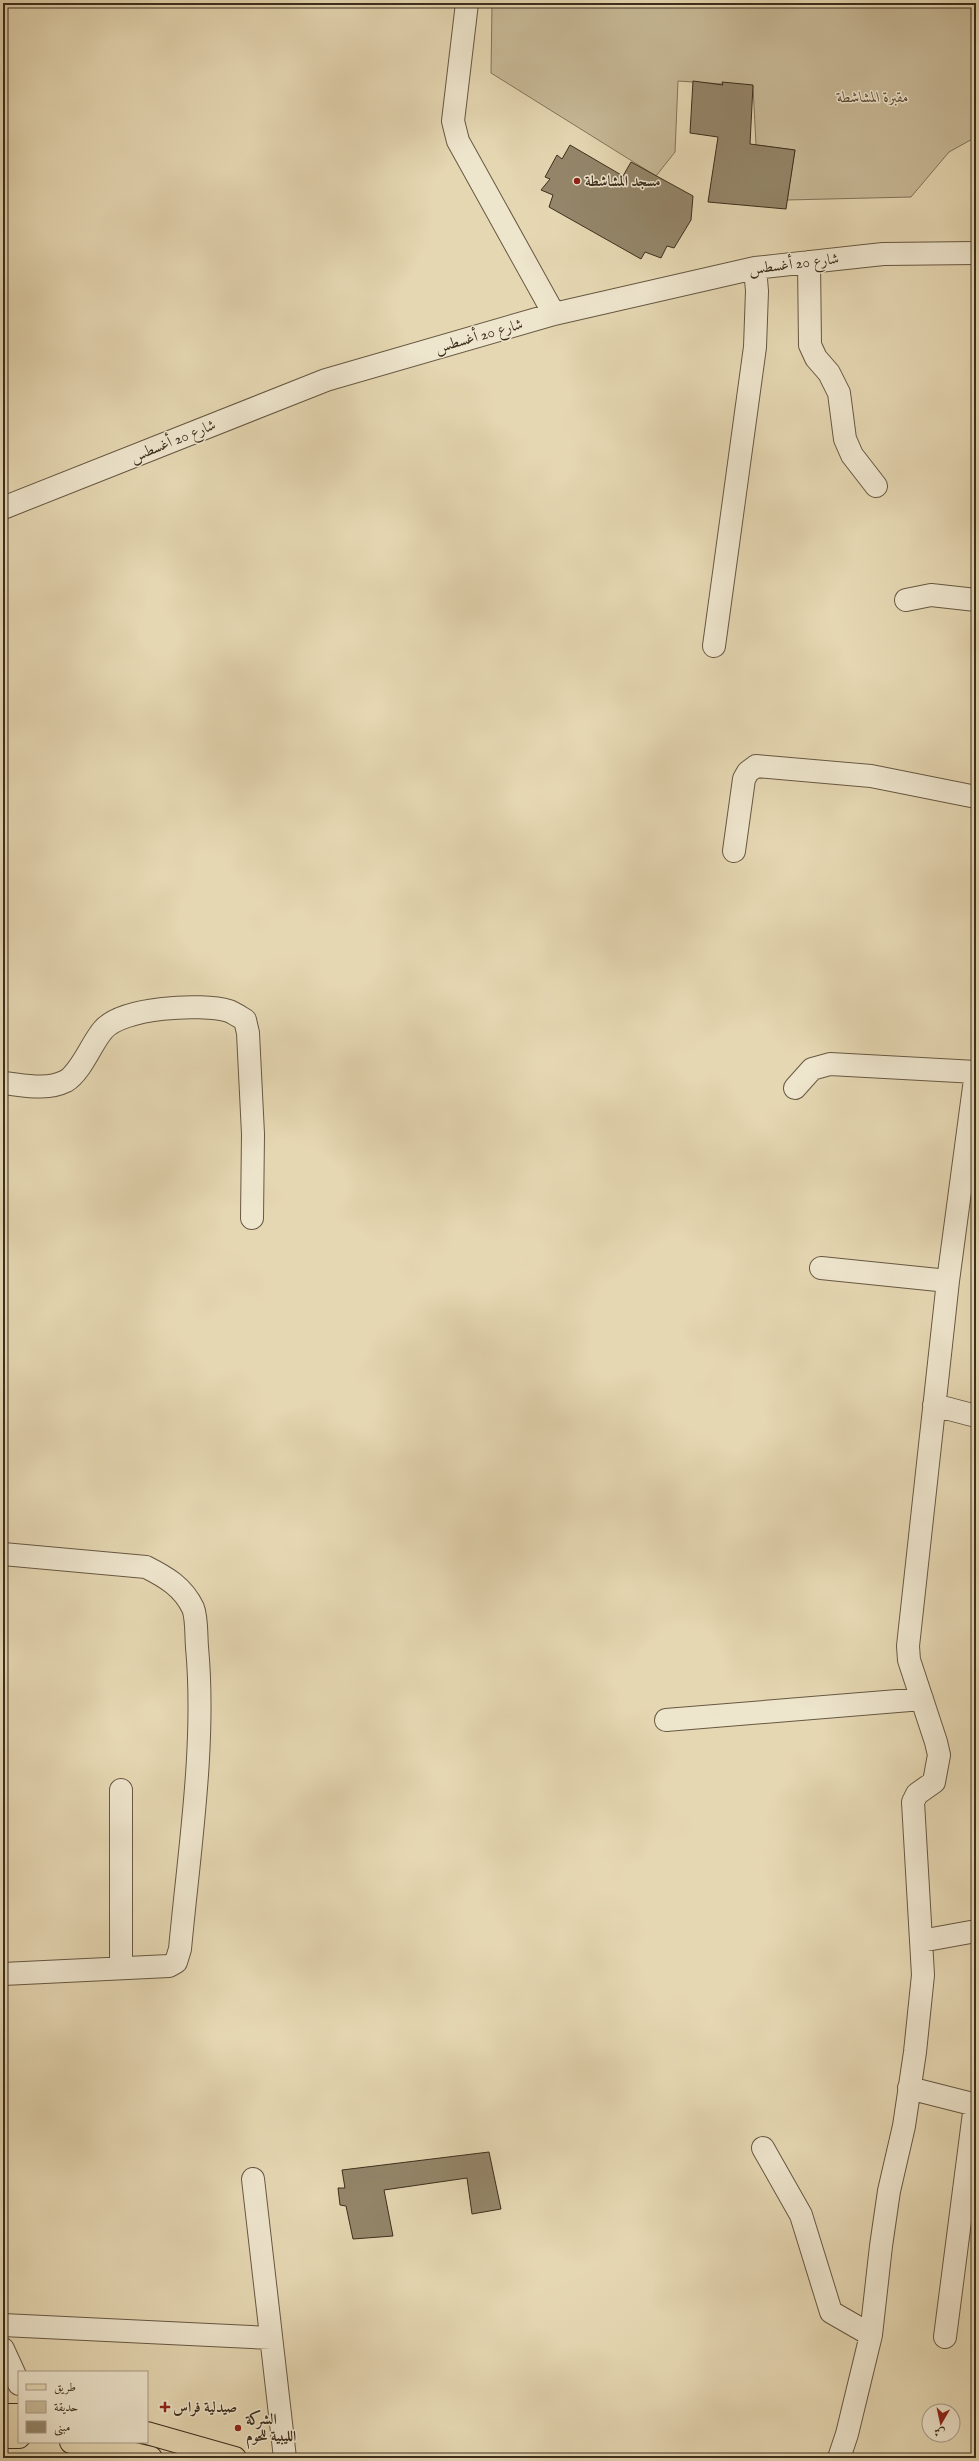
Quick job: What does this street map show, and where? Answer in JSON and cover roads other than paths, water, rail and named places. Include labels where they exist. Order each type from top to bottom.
[{"type":"main road","points":[[3,2415],[18,2415]]},
{"type":"main road","points":[[148,2433],[235,2458]]},
{"type":"main road","points":[[3,2437],[18,2438]]},
{"type":"main road","points":[[84,2448],[151,2458]]},
{"type":"street","points":[[468,3],[453,120],[458,141],[554,314]]},
{"type":"street","name":"شارع 20 أغسطس","points":[[3,508],[326,380],[554,314],[755,268],[883,254],[976,253]]},
{"type":"street","points":[[809,262],[810,345],[816,358],[829,373],[839,393],[845,439],[852,455],[876,486]]},
{"type":"street","points":[[714,646],[755,347],[757,291],[755,268]]},
{"type":"street","points":[[906,600],[931,595],[976,600]]},
{"type":"street","points":[[734,851],[744,779],[748,772],[756,766],[871,776],[976,797]]},
{"type":"street","points":[[3,1083],[41,1087],[67,1080],[78,1070],[104,1028],[126,1016],[147,1010],[204,1008],[229,1011],[245,1020],[248,1032],[253,1134],[252,1218]]},
{"type":"street","points":[[795,1088],[812,1069],[830,1064],[976,1072],[973,1126],[948,1281],[908,1646],[909,1660],[939,1755],[934,1782],[917,1794],[913,1802],[923,1975],[910,2088],[881,2246],[871,2335],[847,2434],[839,2458]]},
{"type":"street","points":[[821,1268],[948,1281]]},
{"type":"street","points":[[934,1405],[976,1416]]},
{"type":"street","points":[[3,1554],[146,1567],[163,1575],[184,1591],[194,1610],[199,1670],[197,1766],[179,1957],[176,1962],[169,1966],[3,1974]]},
{"type":"street","points":[[666,1720],[922,1699]]},
{"type":"street","points":[[121,1790],[121,1968]]},
{"type":"street","points":[[921,1942],[976,1931]]},
{"type":"street","points":[[910,2088],[975,2105],[945,2337]]},
{"type":"street","points":[[763,2148],[801,2215],[831,2312],[871,2335]]},
{"type":"street","points":[[254,2179],[285,2458]]},
{"type":"street","points":[[3,2325],[271,2338]]},
{"type":"street","points":[[3,2349],[18,2382]]},
{"type":"place","name":"مسجد المشاشطة","points":[[577,181]]},
{"type":"place","name":"صيدلية فراس","points":[[165,2407]]},
{"type":"place","name":"الشركة الليبية للحوم","points":[[238,2428]]},
{"type":"park label","name":"مقبرة المشاشطة","points":[[873,97]]}]
